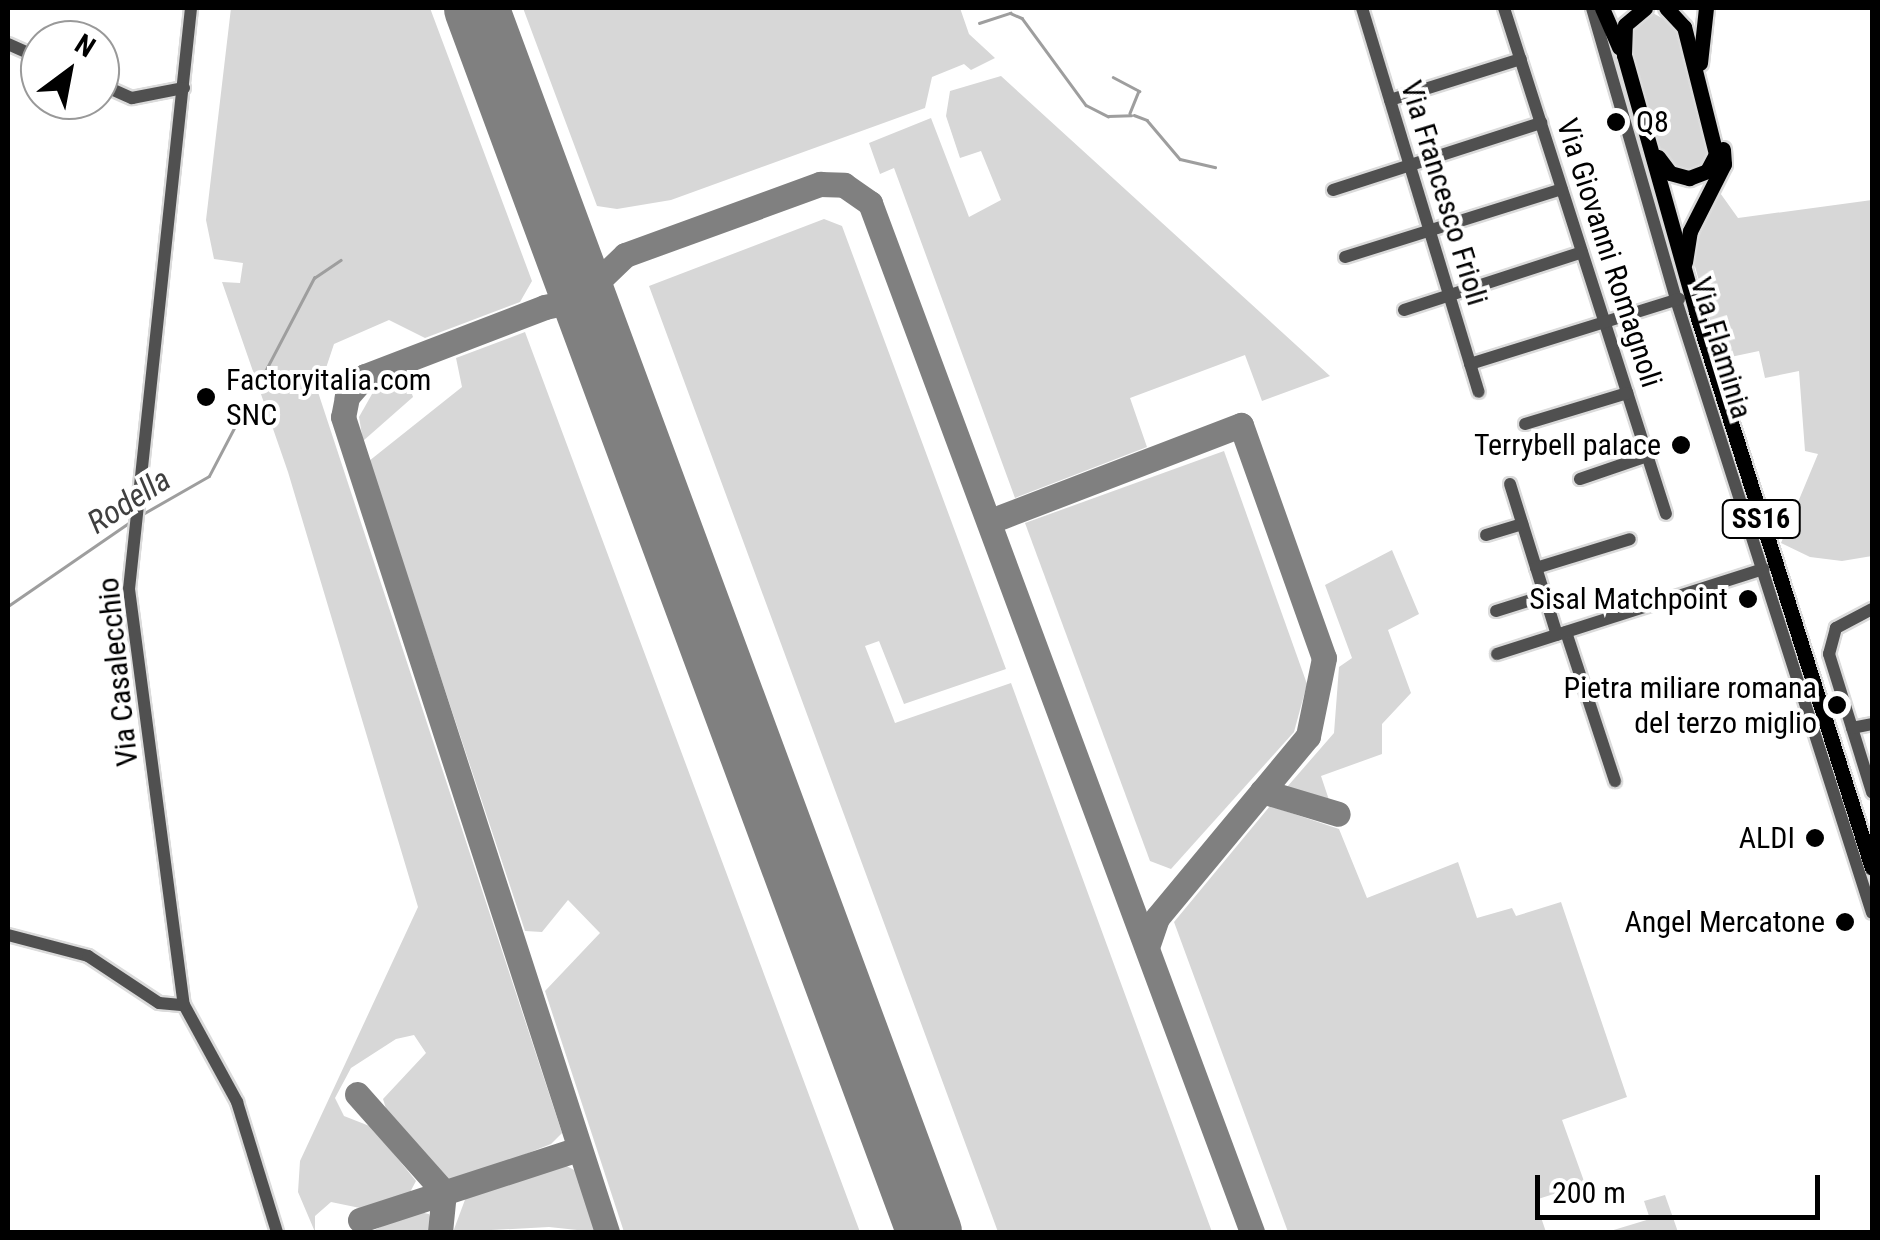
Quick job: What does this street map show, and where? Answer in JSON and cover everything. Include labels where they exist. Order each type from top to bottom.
[{"type":"main road","name":"Via Flaminia","points":[[1602,8],[1624,54],[1686,278],[1822,728],[1872,868]]},
{"type":"main road","points":[[1624,54],[1625,25],[1644,8]]},
{"type":"main road","points":[[1669,9],[1697,8]]},
{"type":"main road","points":[[1700,77],[1706,8]]},
{"type":"main road","name":"Via Flaminia","points":[[1669,9],[1684,26],[1724,164],[1690,231],[1686,278]]},
{"type":"main road","name":"Via Flaminia","points":[[1653,149],[1676,176],[1702,174],[1716,154],[1712,118]]},
{"type":"street","name":"Via Casalecchio","points":[[192,8],[129,589],[184,1006],[237,1102],[277,1232]]},
{"type":"street","name":"Via Francesco Frioli","points":[[1362,8],[1478,392]]},
{"type":"street","name":"Via Giovanni Romagnoli","points":[[1504,8],[1666,514]]},
{"type":"street","name":"Via Flaminia","points":[[1592,8],[1677,303],[1804,702],[1822,728],[1872,913]]},
{"type":"street","points":[[1390,100],[1521,60]]},
{"type":"street","points":[[120,93],[132,98],[184,88]]},
{"type":"street","points":[[1334,190],[1541,124]]},
{"type":"street","points":[[1345,257],[1562,189]]},
{"type":"street","points":[[1404,310],[1582,252]]},
{"type":"street","points":[[1470,364],[1677,303],[1686,278]]},
{"type":"street","points":[[1526,424],[1626,392]]},
{"type":"street","points":[[1580,479],[1647,456]]},
{"type":"street","points":[[1510,484],[1544,596],[1562,633],[1615,781]]},
{"type":"street","points":[[1486,535],[1522,524]]},
{"type":"street","points":[[1536,568],[1630,539]]},
{"type":"street","points":[[1497,654],[1764,569]]},
{"type":"street","points":[[1496,610],[1544,596]]},
{"type":"street","points":[[1872,608],[1846,618],[1830,641],[1872,792]]},
{"type":"street","points":[[1852,728],[1872,724]]},
{"type":"street","points":[[8,934],[88,956],[158,1003],[184,1006]]},
{"type":"shaded area","points":[[231,8],[430,8],[532,281],[520,302],[425,338],[389,320],[334,344],[318,392],[562,1133],[551,1144],[458,1181],[441,1177],[388,1115],[383,1099],[426,1053],[414,1035],[396,1039],[351,1068],[335,1098],[344,1116],[372,1127],[416,1181],[408,1196],[360,1208],[331,1202],[315,1216],[315,1232],[298,1192],[300,1161],[418,907],[288,472],[222,282],[240,283],[243,263],[214,259],[206,220]]},
{"type":"shaded area","points":[[523,8],[960,8],[969,34],[995,58],[971,70],[964,64],[932,77],[925,108],[671,200],[617,209],[597,206]]},
{"type":"shaded area","points":[[1649,11],[1675,25],[1711,140],[1700,170],[1679,171],[1662,155],[1628,40],[1632,22]]},
{"type":"shaded area","points":[[1001,76],[1330,376],[1262,401],[1245,355],[1130,398],[1147,447],[1015,498],[894,168],[880,174],[869,143],[931,118],[969,217],[1001,200],[981,151],[960,158],[946,116],[950,91]]},
{"type":"shaded area","points":[[1718,190],[1738,218],[1872,200],[1872,556],[1842,561],[1810,557],[1781,543],[1818,454],[1805,451],[1799,371],[1765,378],[1759,351],[1721,359],[1692,256],[1696,231]]},
{"type":"shaded area","points":[[824,219],[842,226],[1006,669],[904,704],[879,641],[865,646],[895,723],[1011,683],[1212,1232],[998,1232],[649,286]]},
{"type":"shaded area","points":[[525,332],[860,1232],[624,1232],[545,991],[600,933],[568,900],[542,932],[525,931],[369,461],[462,387],[456,358]]},
{"type":"shaded area","points":[[407,379],[413,397],[363,441],[359,417],[376,387]]},
{"type":"shaded area","points":[[1224,451],[1307,684],[1294,732],[1171,869],[1150,861],[1025,523]]},
{"type":"shaded area","points":[[1392,550],[1419,614],[1388,630],[1411,693],[1382,724],[1382,754],[1321,776],[1329,800],[1287,787],[1334,733],[1339,667],[1352,658],[1325,585]]},
{"type":"shaded area","points":[[1270,806],[1339,829],[1367,898],[1458,862],[1477,918],[1512,908],[1516,916],[1561,902],[1627,1097],[1562,1120],[1585,1184],[1535,1200],[1546,1232],[1288,1232],[1174,922]]},
{"type":"shaded area","points":[[561,1163],[576,1171],[596,1232],[549,1227],[453,1232],[466,1197]]},
{"type":"shaded area","points":[[1665,1195],[1678,1232],[1607,1232],[1650,1219],[1644,1201]]},
{"type":"shaded area","points":[[415,1211],[429,1214],[435,1232],[370,1232]]},
{"type":"waterway","name":"Rodella","points":[[979,23],[1010,13],[1022,18],[1086,105],[1108,116],[1131,115]]},
{"type":"waterway","name":"Rodella","points":[[1113,77],[1139,91],[1130,113]]},
{"type":"waterway","name":"Rodella","points":[[1134,115],[1147,120],[1180,159],[1215,167]]},
{"type":"waterway","name":"Rodella","points":[[259,383],[314,278],[341,260]]},
{"type":"waterway","name":"Rodella","points":[[141,515],[209,476],[245,407]]},
{"type":"waterway","name":"Rodella","points":[[8,606],[130,522]]},
{"type":"taxiway","points":[[595,331],[597,282],[625,255],[820,184],[844,185],[870,203],[1252,1232]]},
{"type":"taxiway","points":[[592,323],[573,301],[545,307],[365,376],[347,397],[343,417],[607,1232]]},
{"type":"taxiway","points":[[1001,517],[1241,425],[1324,658],[1308,736],[1157,918],[1147,947]]},
{"type":"taxiway","points":[[1262,791],[1338,814]]},
{"type":"taxiway","points":[[357,1094],[444,1192],[440,1232]]},
{"type":"taxiway","points":[[360,1220],[578,1149]]},
{"type":"runway","points":[[476,8],[929,1232]]},
{"type":"place","name":"Q8","points":[[1616,122]]},
{"type":"place","name":"Factoryitalia.com SNC","points":[[206,397]]},
{"type":"place","name":"Terrybell palace","points":[[1681,445]]},
{"type":"place","name":"Sisal Matchpoint","points":[[1748,599]]},
{"type":"place","name":"Pietra miliare romana del terzo miglio","points":[[1837,705]]},
{"type":"place","name":"ALDI","points":[[1815,838]]},
{"type":"place","name":"Angel Mercatone","points":[[1845,922]]}]
